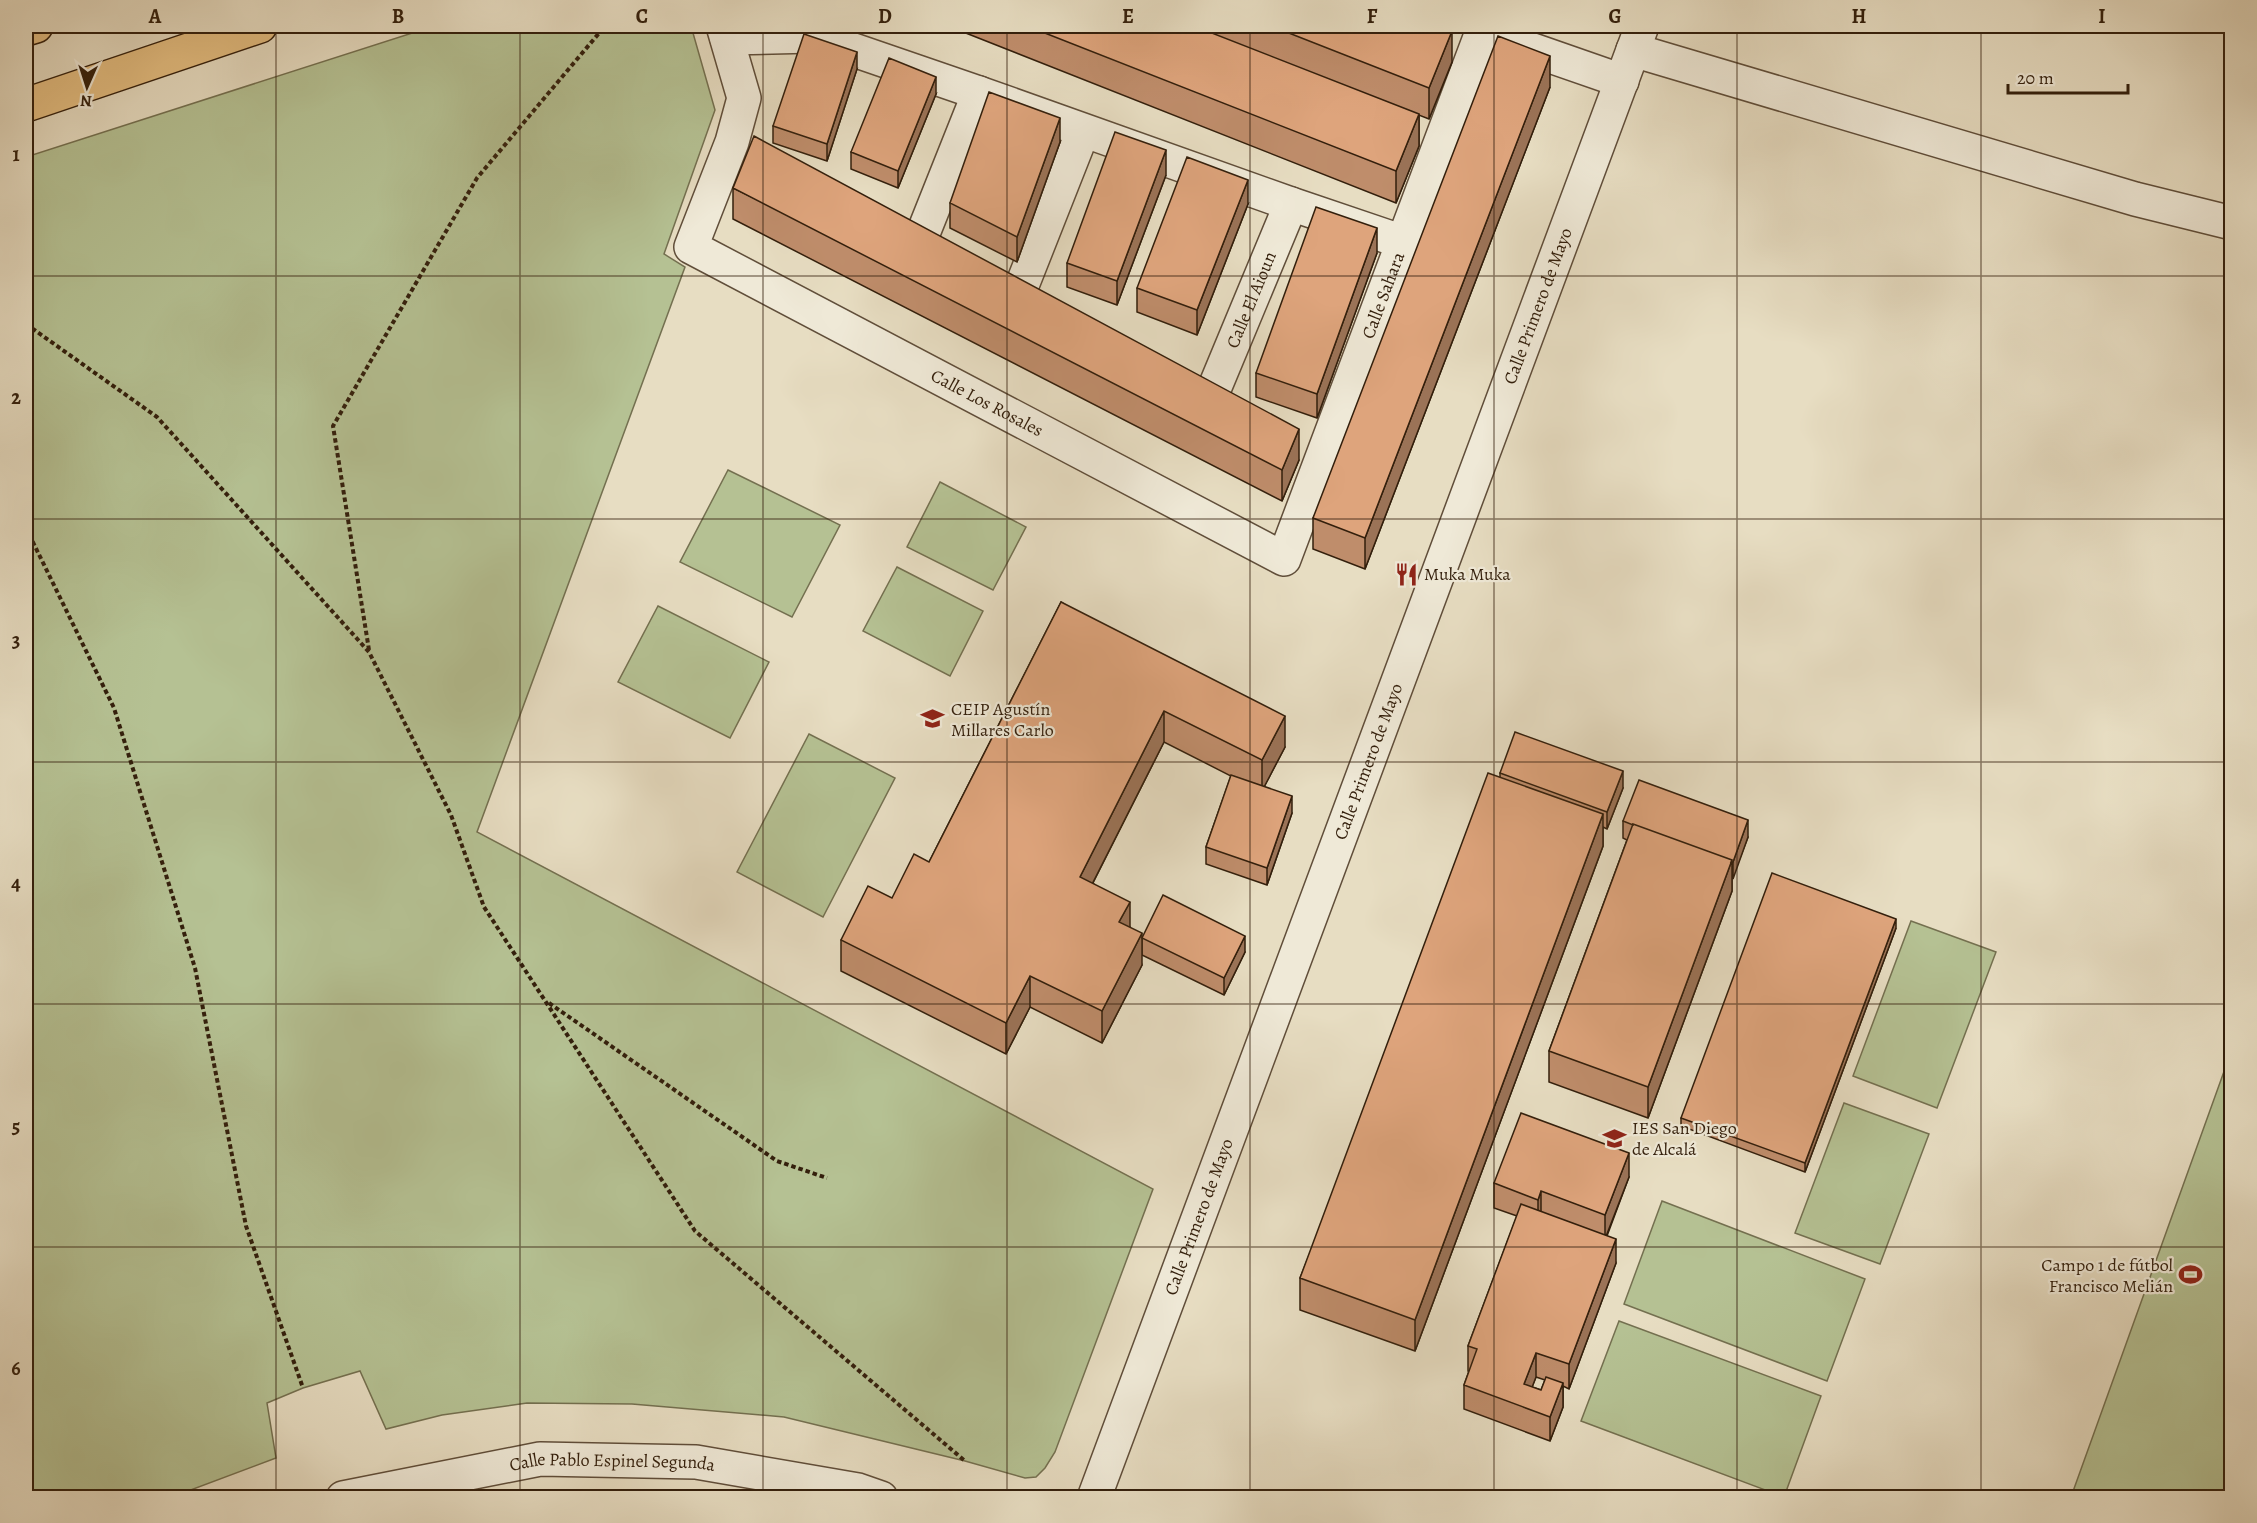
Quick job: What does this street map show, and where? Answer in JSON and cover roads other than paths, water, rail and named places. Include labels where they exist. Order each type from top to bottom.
[{"type":"main road","points":[[26,29],[36,26]]},
{"type":"main road","points":[[26,105],[260,26]]},
{"type":"street","points":[[1474,28],[1622,81]]},
{"type":"street","name":"Calle Sahara","points":[[1284,559],[1403,242],[1474,28]]},
{"type":"street","points":[[763,159],[732,142],[744,98],[725,32],[813,36],[1403,242]]},
{"type":"street","points":[[1638,38],[2135,199],[2232,223]]},
{"type":"street","name":"Calle Primero de Mayo","points":[[1094,1497],[1638,38]]},
{"type":"street","points":[[920,241],[980,93]]},
{"type":"street","points":[[1019,293],[1083,131]]},
{"type":"street","name":"Calle Los Rosales","points":[[732,142],[691,247],[1284,559]]},
{"type":"street","name":"Calle El Aioun","points":[[1212,394],[1291,204]]},
{"type":"street","points":[[889,225],[950,257]]},
{"type":"street","points":[[990,278],[1050,309]]},
{"type":"street","points":[[1182,378],[1243,410]]},
{"type":"street","points":[[1294,437],[1324,453]]},
{"type":"street","name":"Calle Pablo Espinel Segunda","points":[[343,1497],[540,1459],[696,1462],[858,1490],[881,1497]]},
{"type":"place","name":"Muka Muka","points":[[1406,574]]},
{"type":"place","name":"CEIP Agustín Millares Carlo","points":[[933,719]]},
{"type":"place","name":"IES San Diego de Alcalá","points":[[1614,1138]]},
{"type":"place","name":"Campo 1 de fútbol Francisco Melián","points":[[2191,1275]]}]
